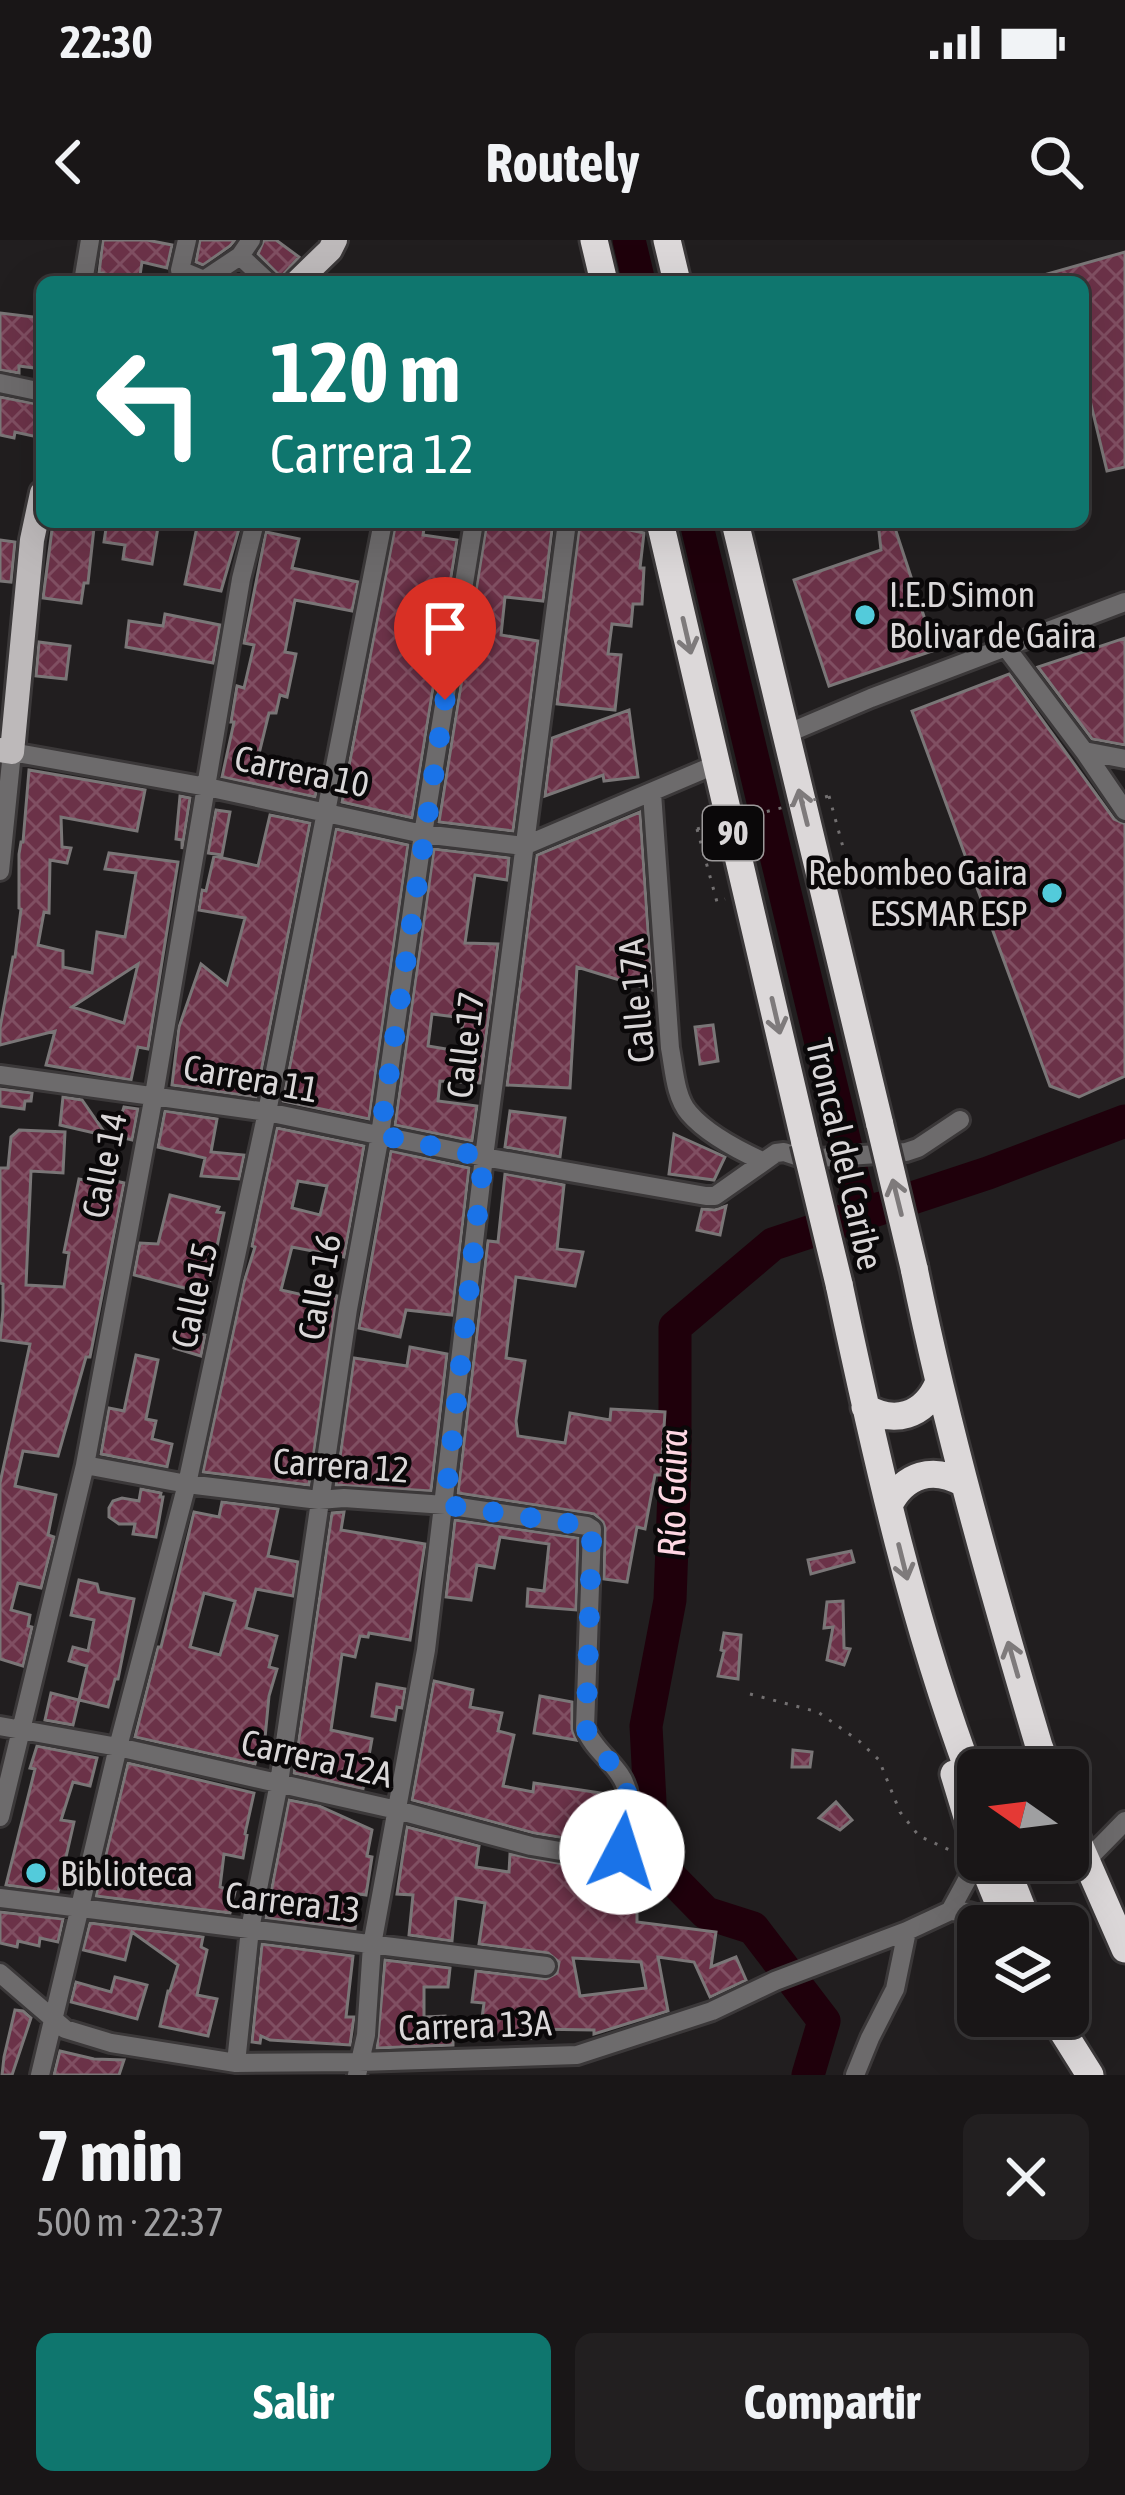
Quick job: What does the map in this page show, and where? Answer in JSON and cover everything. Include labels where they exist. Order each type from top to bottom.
[{"type":"highway","points":[[594,240],[603,276]]},
{"type":"highway","points":[[668,240],[676,276]]},
{"type":"highway","name":"Troncal del Caribe","points":[[661,528],[889,1505],[924,1642],[962,1749]]},
{"type":"highway","name":"Troncal del Caribe","points":[[736,528],[938,1384],[999,1614],[1041,1749]]},
{"type":"highway","points":[[865,1407],[901,1417],[924,1406],[938,1384]]},
{"type":"highway","points":[[889,1505],[914,1477],[940,1473],[963,1483]]},
{"type":"highway","points":[[924,1642],[957,1787]]},
{"type":"highway","points":[[1089,1871],[1125,1949]]},
{"type":"highway","points":[[1067,2037],[1093,2075]]},
{"type":"highway","points":[[1076,2037],[1093,2075]]},
{"type":"main road","points":[[303,276],[332,245]]},
{"type":"main road","points":[[6,751],[36,521]]},
{"type":"street","points":[[84,276],[90,240]]},
{"type":"street","points":[[187,240],[180,270],[194,276]]},
{"type":"street","points":[[322,276],[332,245]]},
{"type":"street","points":[[211,276],[245,248],[264,276]]},
{"type":"street","points":[[0,383],[36,391]]},
{"type":"street","name":"Calle 14","points":[[0,1817],[85,1465],[254,528]]},
{"type":"street","name":"Calle 15","points":[[40,2075],[187,1484],[382,528]]},
{"type":"street","name":"Calle 16","points":[[236,2063],[250,1929],[279,1784],[348,1309],[380,1135],[472,528]]},
{"type":"street","name":"Calle 17","points":[[358,2069],[366,2036],[372,1945],[426,1650],[566,528]]},
{"type":"street","points":[[786,734],[1125,602]]},
{"type":"street","points":[[1005,646],[1125,811]]},
{"type":"street","points":[[0,871],[6,751]]},
{"type":"street","name":"Carrera 10","points":[[6,751],[207,787],[423,834],[524,846],[717,764]]},
{"type":"street","points":[[1084,751],[1125,759]]},
{"type":"street","name":"Calle 17A","points":[[652,793],[670,1048],[677,1086],[687,1112],[733,1148],[762,1161]]},
{"type":"street","name":"Carrera 11","points":[[0,1076],[266,1112],[706,1196],[715,1196],[762,1161]]},
{"type":"street","points":[[762,1161],[784,1152],[805,1159],[906,1152],[960,1120]]},
{"type":"street","name":"Carrera 12","points":[[85,1465],[187,1484],[319,1500],[445,1505],[592,1529],[586,1728],[590,1741],[620,1775],[628,1796],[618,1858]]},
{"type":"street","name":"Carrera 12A","points":[[0,1726],[118,1747],[541,1848],[593,1859],[618,1858]]},
{"type":"street","points":[[1089,1858],[1125,1821]]},
{"type":"street","points":[[957,1912],[950,1911],[967,1881]]},
{"type":"street","name":"Carrera 13","points":[[0,1898],[546,1966]]},
{"type":"street","name":"Carrera 13A","points":[[0,1973],[65,2030],[111,2043],[236,2063],[358,2069],[457,2067],[577,2055],[712,2011],[950,1911]]},
{"type":"street","points":[[855,2075],[895,1989],[907,1930]]},
{"type":"path","points":[[820,794],[825,813]]},
{"type":"path","points":[[697,829],[829,796],[849,869],[839,872]]},
{"type":"path","points":[[750,1694],[818,1712],[860,1742],[879,1760],[900,1812],[919,1836],[957,1847]]},
{"type":"building","points":[[103,240],[172,245],[167,268],[142,262],[140,276],[99,273]]},
{"type":"building","points":[[200,240],[235,240],[203,265],[196,262]]},
{"type":"building","points":[[264,240],[276,240],[299,257],[280,276],[258,254]]},
{"type":"building","points":[[1125,252],[1125,467],[1107,471],[1089,396],[1089,276],[1040,276]]},
{"type":"building","points":[[0,313],[36,317],[36,368],[19,366],[19,373],[0,370]]},
{"type":"building","points":[[0,397],[36,404],[36,437],[15,432],[14,438],[0,435]]},
{"type":"building","points":[[52,528],[94,528],[81,603],[43,598]]},
{"type":"building","points":[[106,528],[158,528],[152,564],[123,559],[125,545],[104,542]]},
{"type":"building","points":[[197,528],[239,528],[221,591],[185,584]]},
{"type":"building","points":[[395,528],[424,528],[423,535],[457,540],[412,818],[342,802]]},
{"type":"building","points":[[486,528],[552,528],[543,601],[505,597],[501,635],[538,641],[513,831],[439,822]]},
{"type":"building","points":[[579,528],[644,533],[642,604],[633,604],[631,626],[612,624],[608,654],[621,655],[615,710],[557,704]]},
{"type":"building","name":"I.E.D Simon Bolivar de Gaira","points":[[879,528],[895,528],[935,650],[829,686],[794,580],[881,550]]},
{"type":"building","points":[[266,532],[299,539],[292,568],[358,582],[352,611],[295,600],[285,652],[296,654],[287,697],[280,695],[276,713],[269,713],[258,758],[320,773],[315,797],[222,777],[237,686],[244,688],[254,645],[244,643]]},
{"type":"building","points":[[0,540],[15,542],[11,582],[0,581]]},
{"type":"building","points":[[165,614],[220,625],[213,663],[126,647],[129,621],[163,626]]},
{"type":"building","points":[[1125,638],[1125,745],[1092,739],[1038,667]]},
{"type":"building","points":[[39,642],[70,646],[66,679],[36,676]]},
{"type":"building","name":"Rebombeo Gaira ESSMAR ESP","points":[[1009,674],[1114,819],[1125,824],[1125,1076],[1079,1097],[1050,1086],[912,711]]},
{"type":"building","points":[[629,710],[638,777],[604,781],[603,775],[545,796],[552,738]]},
{"type":"building","points":[[29,770],[145,790],[137,831],[61,817],[62,847],[71,848],[67,863],[50,860],[49,913],[44,912],[38,945],[63,951],[63,967],[92,973],[97,932],[125,937],[136,873],[105,869],[109,853],[178,862],[148,1049],[138,1047],[131,1080],[46,1065],[55,1031],[0,1045],[21,909],[19,854]],"holes":[[[138,964],[124,1023],[72,1007]]]},
{"type":"building","points":[[180,796],[190,798],[182,849],[182,840],[176,839]]},
{"type":"building","points":[[216,810],[230,812],[222,855],[208,853]]},
{"type":"building","points":[[640,812],[652,990],[577,967],[570,1088],[507,1085],[537,855]]},
{"type":"building","points":[[270,815],[310,823],[256,1097],[172,1085],[179,1027],[201,964],[227,985],[245,918],[199,910],[214,856],[258,866]]},
{"type":"building","points":[[336,829],[408,845],[369,1119],[283,1101]]},
{"type":"building","points":[[434,849],[509,858],[507,880],[475,875],[465,943],[498,944],[480,1083],[440,1081],[438,1101],[477,1106],[472,1141],[395,1125]],"holes":[[[432,1014],[464,1018],[458,1051],[428,1046]]]},
{"type":"building","points":[[713,1025],[718,1061],[700,1064],[695,1027]]},
{"type":"building","points":[[0,1089],[32,1093],[31,1101],[25,1101],[24,1109],[0,1106]]},
{"type":"building","points":[[63,1097],[82,1100],[107,1136],[60,1125]]},
{"type":"building","points":[[124,1107],[138,1109],[132,1140],[115,1136]]},
{"type":"building","points":[[165,1111],[217,1119],[211,1152],[244,1155],[239,1179],[201,1176],[205,1158],[158,1147]]},
{"type":"building","points":[[510,1111],[565,1118],[560,1157],[505,1147]]},
{"type":"building","points":[[277,1128],[364,1146],[344,1257],[292,1247],[281,1290],[312,1297],[313,1291],[337,1296],[309,1485],[203,1472]],"holes":[[[298,1181],[327,1186],[320,1215],[292,1208]]]},
{"type":"building","points":[[19,1130],[65,1132],[63,1173],[31,1171],[26,1285],[64,1287],[69,1253],[64,1252],[79,1179],[124,1183],[90,1357],[86,1357],[58,1456],[23,1451],[15,1486],[56,1495],[48,1535],[54,1537],[41,1588],[18,1583],[11,1610],[30,1615],[28,1626],[32,1627],[23,1666],[0,1659],[0,1483],[30,1344],[0,1340],[0,1168],[8,1168],[11,1137]]},
{"type":"building","points":[[674,1134],[725,1157],[714,1180],[669,1174]]},
{"type":"building","points":[[391,1151],[469,1168],[452,1315],[406,1310],[400,1337],[359,1328]]},
{"type":"building","points":[[505,1174],[564,1185],[557,1249],[583,1252],[575,1286],[516,1277],[506,1358],[525,1361],[518,1436],[565,1443],[570,1413],[610,1420],[611,1409],[665,1412],[661,1475],[655,1475],[645,1529],[637,1527],[627,1582],[604,1579],[605,1528],[594,1514],[458,1493],[488,1241],[498,1242]]},
{"type":"building","points":[[170,1195],[219,1207],[217,1212],[224,1213],[207,1294],[134,1275],[140,1243],[158,1244]]},
{"type":"building","points":[[726,1206],[720,1235],[697,1230],[702,1209]]},
{"type":"building","points":[[179,1328],[205,1335],[201,1356],[174,1348]]},
{"type":"building","points":[[410,1347],[447,1354],[431,1491],[336,1485],[354,1358],[407,1366]]},
{"type":"building","points":[[136,1355],[158,1360],[146,1419],[156,1421],[152,1439],[172,1444],[167,1467],[101,1454],[109,1408],[124,1411]]},
{"type":"building","points":[[141,1489],[163,1497],[156,1537],[133,1534],[135,1524],[119,1524],[109,1517],[113,1501],[139,1501]]},
{"type":"building","points":[[222,1502],[278,1509],[268,1556],[298,1562],[293,1596],[256,1589],[246,1628],[277,1636],[269,1667],[277,1669],[265,1738],[255,1764],[135,1737],[194,1512],[219,1517]],"holes":[[[204,1593],[235,1601],[220,1655],[190,1647]]]},
{"type":"building","points":[[344,1512],[341,1530],[425,1544],[410,1640],[369,1633],[360,1636],[355,1657],[342,1654],[331,1730],[372,1739],[363,1789],[294,1773],[332,1513]]},
{"type":"building","points":[[455,1520],[578,1538],[576,1610],[527,1606],[528,1589],[544,1591],[549,1544],[500,1537],[494,1568],[477,1565],[471,1600],[446,1597]]},
{"type":"building","points":[[851,1551],[854,1562],[811,1574],[808,1560]]},
{"type":"building","points":[[79,1580],[97,1584],[99,1592],[134,1599],[108,1707],[79,1700],[87,1666],[69,1661],[73,1647],[88,1651],[94,1620],[71,1615]]},
{"type":"building","points":[[843,1601],[844,1648],[850,1649],[844,1665],[827,1660],[833,1627],[824,1628],[827,1602]]},
{"type":"building","points":[[724,1633],[741,1635],[738,1679],[718,1676]]},
{"type":"building","points":[[434,1681],[473,1690],[470,1707],[502,1713],[498,1731],[514,1735],[503,1786],[533,1792],[534,1783],[614,1795],[608,1845],[534,1833],[412,1800]]},
{"type":"building","points":[[377,1684],[405,1689],[395,1720],[372,1716]]},
{"type":"building","points":[[51,1693],[79,1700],[73,1725],[45,1720]]},
{"type":"building","points":[[540,1696],[572,1702],[576,1740],[534,1733]]},
{"type":"building","points":[[37,1746],[97,1758],[90,1786],[73,1782],[61,1820],[74,1822],[58,1892],[6,1885]]},
{"type":"building","points":[[793,1750],[812,1752],[810,1767],[792,1767]]},
{"type":"building","points":[[128,1763],[254,1793],[243,1858],[224,1854],[220,1887],[235,1892],[230,1913],[96,1896]]},
{"type":"building","points":[[289,1800],[319,1806],[372,1830],[366,1895],[359,1894],[355,1929],[266,1918]]},
{"type":"building","points":[[836,1802],[852,1820],[840,1830],[819,1818]]},
{"type":"building","points":[[407,1827],[479,1846],[476,1867],[509,1872],[510,1854],[611,1873],[637,1864],[637,1922],[716,1932],[711,1967],[736,1957],[746,1980],[710,1997],[694,1962],[658,1957],[668,2011],[594,2034],[594,2030],[532,2029],[531,2038],[480,2033],[484,2003],[472,2002],[476,1971],[546,1979],[557,1973],[559,1962],[548,1953],[479,1944],[485,1903],[456,1898],[452,1941],[409,1935],[413,1895],[397,1894]],"holes":[[[573,1958],[641,1962],[646,1988],[580,1996]]]},
{"type":"building","points":[[0,1912],[63,1919],[58,1942],[40,1938],[39,1946],[0,1943]]},
{"type":"building","points":[[90,1923],[203,1937],[201,1947],[207,1950],[197,1995],[217,1999],[208,2036],[160,2026],[178,1965],[132,1932],[125,1960],[83,1950]]},
{"type":"building","points":[[262,1944],[353,1956],[346,2017],[354,2017],[350,2045],[261,2036],[260,2043],[252,2042]]},
{"type":"building","points":[[385,1960],[450,1968],[448,1987],[424,1987],[424,2017],[445,2016],[445,2023],[453,2024],[453,2045],[377,2048]]},
{"type":"building","points":[[115,1977],[147,1985],[137,2019],[71,2002],[76,1982],[111,1992]]},
{"type":"building","points":[[15,2010],[31,2018],[12,2075],[2,2075],[4,2057]]},
{"type":"building","points":[[60,2051],[124,2060],[119,2075],[54,2075]]},
{"type":"waterway","points":[[629,240],[638,276]]},
{"type":"waterway","points":[[697,528],[862,1214],[881,1208]]},
{"type":"waterway","name":"Río Gaira","points":[[808,2075],[824,2021],[753,1928],[706,1913],[653,1859],[646,1726],[670,1600],[675,1327],[773,1244],[988,1173],[1125,1121]]},
{"type":"place","name":"I.E.D Simon Bolivar de Gaira","points":[[865,615]]},
{"type":"place","name":"Rebombeo Gaira ESSMAR ESP","points":[[1052,893]]},
{"type":"place","name":"Biblioteca","points":[[36,1873]]},
{"type":"route","points":[[445,700],[380,1135],[484,1157],[445,1505],[592,1529],[586,1728],[590,1741],[626,1786],[622,1852]]}]
